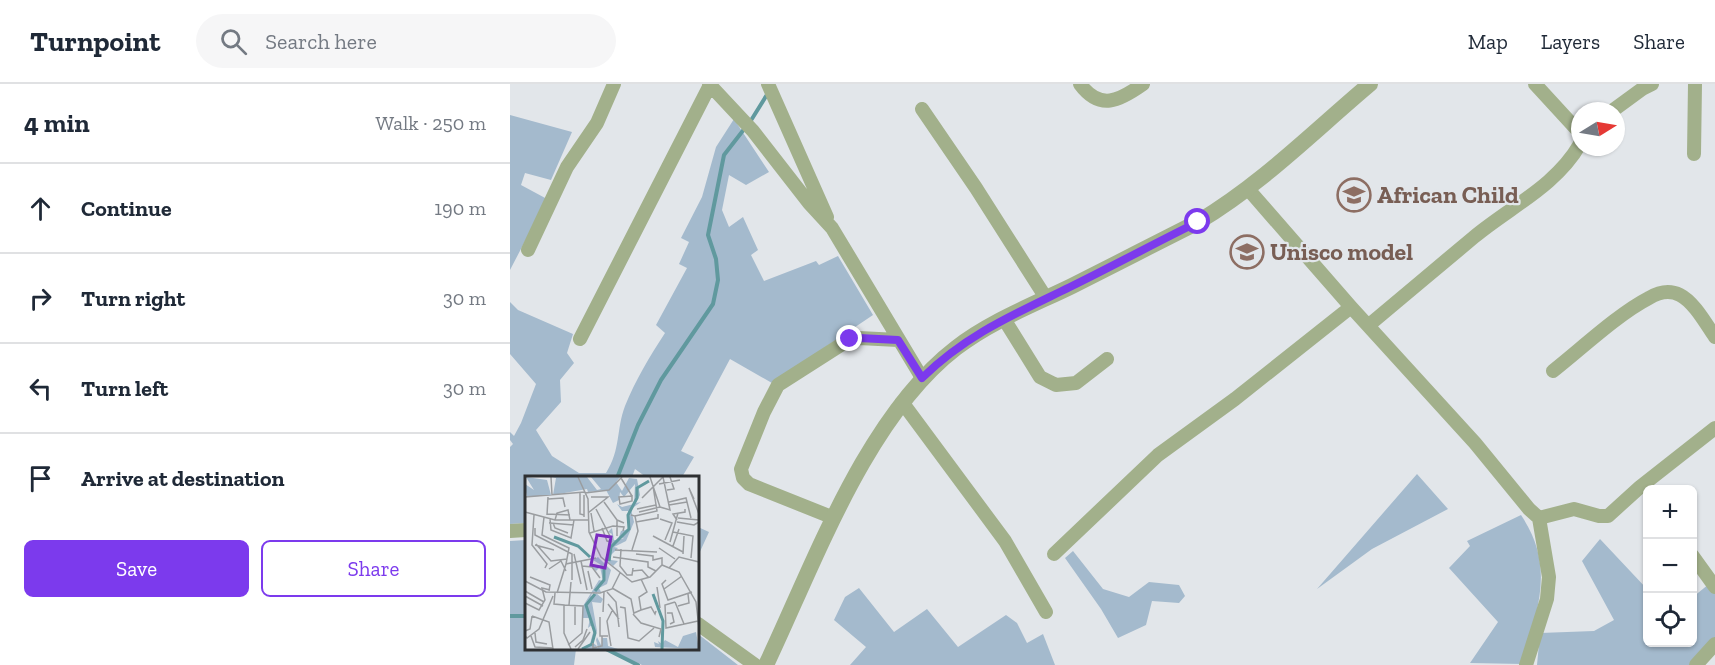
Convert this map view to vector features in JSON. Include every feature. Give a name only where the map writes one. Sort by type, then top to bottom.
[{"type":"street","points":[[528,250],[567,167],[597,123],[614,84]]},
{"type":"street","points":[[580,339],[710,84],[753,131],[809,203],[832,228]]},
{"type":"street","points":[[768,84],[832,228],[922,378]]},
{"type":"street","points":[[1080,84],[1088,95],[1107,101],[1124,96],[1143,84]]},
{"type":"street","points":[[766,665],[834,518],[876,442],[902,402],[922,378],[960,345],[1004,319],[1198,222],[1248,189],[1370,84]]},
{"type":"street","points":[[1535,84],[1571,123]]},
{"type":"street","points":[[1624,102],[1652,84]]},
{"type":"street","points":[[1695,84],[1695,154]]},
{"type":"street","points":[[922,109],[1046,298]]},
{"type":"street","points":[[1369,325],[1476,236],[1535,193],[1562,169],[1571,156]]},
{"type":"street","points":[[1248,189],[1539,518],[1549,577],[1547,599],[1526,665]]},
{"type":"street","points":[[1553,371],[1622,316],[1648,298],[1660,293],[1672,292],[1683,296],[1715,337]]},
{"type":"street","points":[[1054,554],[1158,455],[1235,399],[1351,307]]},
{"type":"street","points":[[1004,319],[1040,377],[1056,385],[1077,383],[1107,359]]},
{"type":"street","points":[[834,518],[749,484],[743,478],[741,469],[764,412],[778,386],[850,339],[898,340]]},
{"type":"street","points":[[902,402],[1005,541],[1046,612]]},
{"type":"street","points":[[1652,485],[1715,428]]},
{"type":"street","points":[[1539,518],[1574,509],[1599,516],[1608,516],[1643,493]]},
{"type":"street","points":[[510,531],[525,530]]},
{"type":"street","points":[[1697,562],[1715,587]]},
{"type":"street","points":[[699,625],[755,665]]},
{"type":"street","points":[[1696,665],[1715,644]]},
{"type":"shaded area","points":[[510,115],[572,132],[551,180],[525,173],[521,185],[547,199],[510,270]]},
{"type":"shaded area","points":[[734,119],[769,172],[746,185],[729,175],[722,210],[729,227],[743,217],[758,250],[751,255],[764,281],[816,261],[819,265],[838,256],[873,315],[772,383],[730,359],[681,451],[694,457],[683,476],[645,476],[635,469],[632,476],[525,476],[525,523],[510,524],[510,447],[513,444],[510,440],[510,432],[514,436],[536,384],[510,354],[510,302],[518,310],[573,334],[567,353],[574,363],[560,380],[561,402],[536,430],[552,456],[579,473],[606,473],[614,456],[620,423],[633,387],[665,333],[656,325],[687,268],[679,264],[689,242],[681,238],[702,197],[716,147]]},
{"type":"shaded area","points":[[1417,474],[1448,509],[1372,549],[1317,589]]},
{"type":"shaded area","points":[[1521,515],[1532,534],[1541,570],[1538,606],[1523,664],[1470,663],[1498,622],[1449,568],[1470,546],[1467,541]]},
{"type":"shaded area","points":[[699,527],[709,532],[699,554]]},
{"type":"shaded area","points":[[1600,539],[1643,585],[1643,647],[1697,647],[1697,594],[1709,584],[1715,593],[1715,638],[1693,665],[1537,665],[1540,633],[1594,631],[1614,620],[1582,561]]},
{"type":"shaded area","points":[[525,540],[525,650],[576,650],[574,665],[510,665],[510,541]]},
{"type":"shaded area","points":[[1073,551],[1103,589],[1129,597],[1149,582],[1179,585],[1185,596],[1179,603],[1152,601],[1146,625],[1118,638],[1101,609],[1065,558]]},
{"type":"shaded area","points":[[859,588],[894,632],[927,609],[958,647],[1006,615],[1017,623],[1027,643],[1043,634],[1055,665],[850,665],[866,647],[834,620],[845,597]]},
{"type":"shaded area","points":[[699,635],[738,665],[642,665],[611,650],[699,650]]},
{"type":"waterway","points":[[750,122],[768,93]]},
{"type":"waterway","points":[[618,476],[638,425],[661,380],[713,304],[718,280],[716,259],[708,235],[724,155],[745,128]]},
{"type":"waterway","points":[[510,616],[525,616]]},
{"type":"waterway","points":[[608,650],[638,665]]},
{"type":"place","name":"African Child","points":[[1354,195]]},
{"type":"place","name":"Unisco model","points":[[1247,252]]},
{"type":"route","points":[[850,339],[898,340],[922,378],[970,338],[1198,222]]}]
